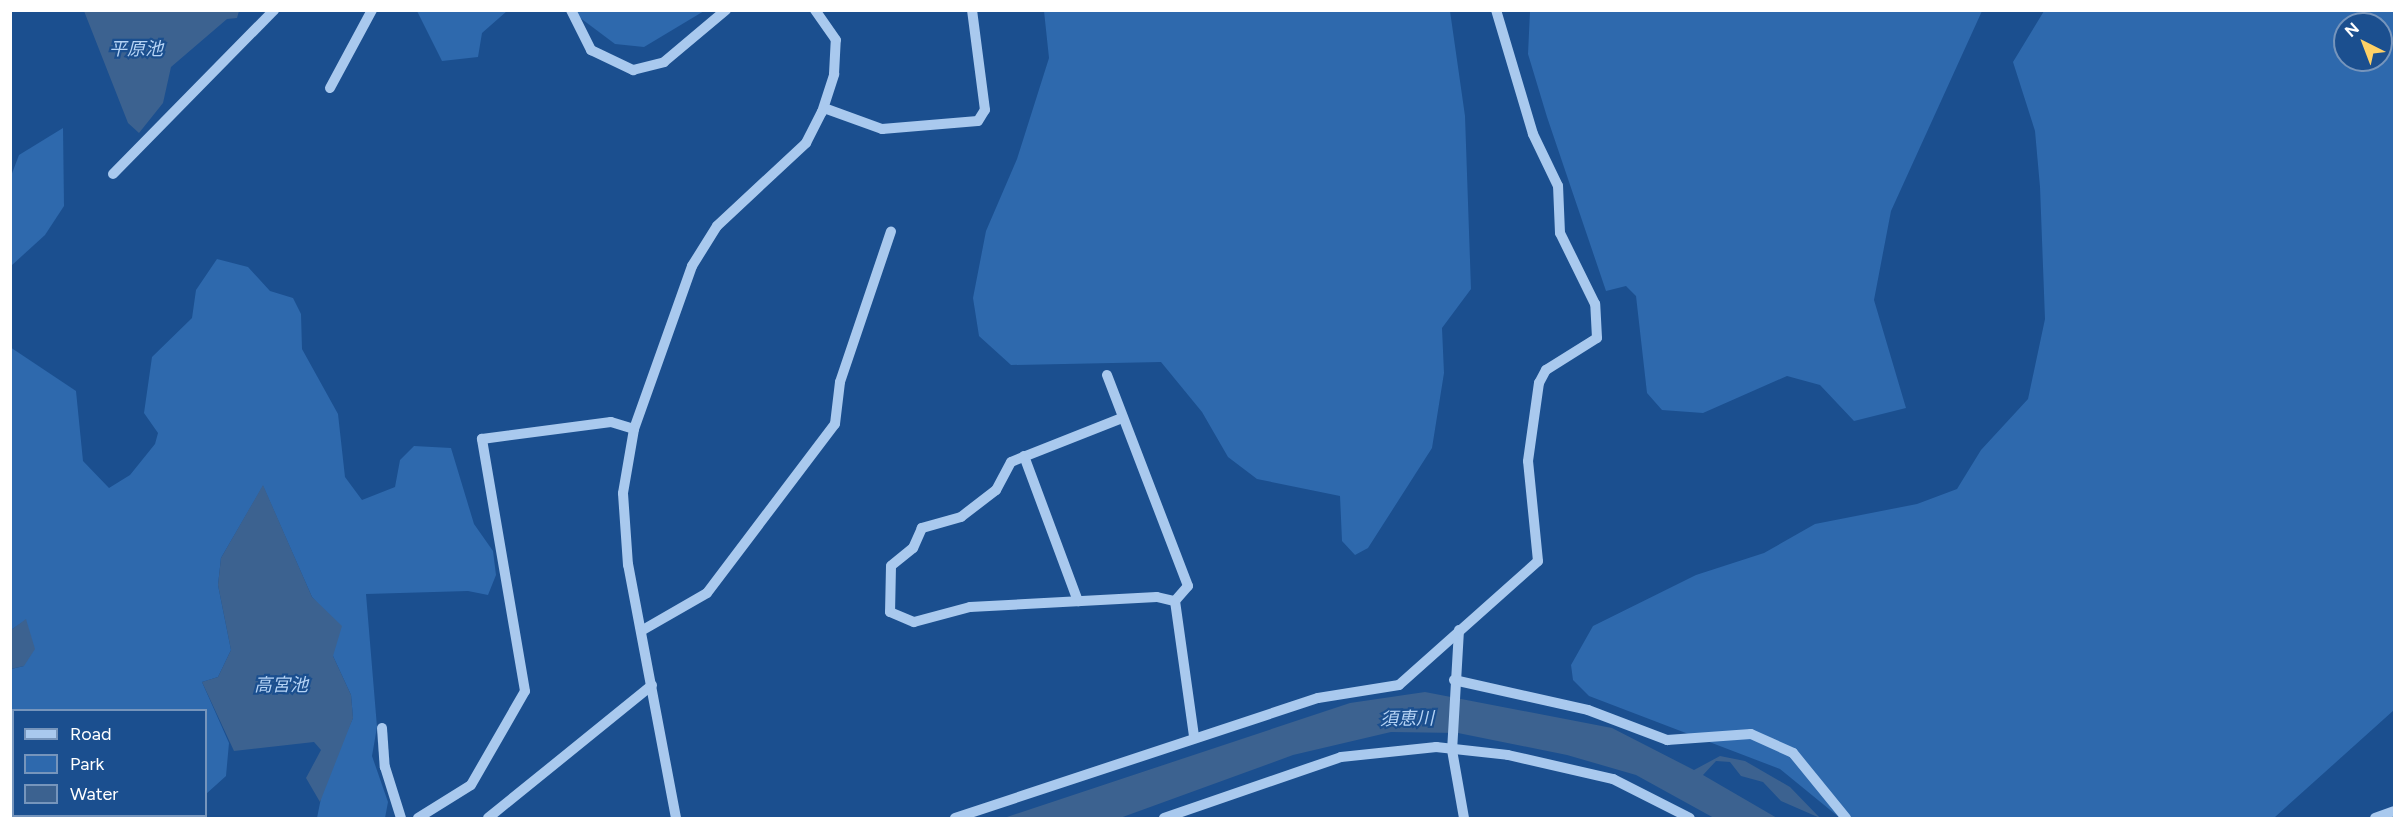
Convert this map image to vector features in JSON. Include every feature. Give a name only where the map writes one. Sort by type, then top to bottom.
[{"type":"street","points":[[113,174],[274,10]]},
{"type":"street","points":[[330,88],[372,10]]},
{"type":"street","points":[[571,10],[591,50],[633,70],[664,62],[726,10]]},
{"type":"street","points":[[676,819],[623,531],[623,493],[634,429],[692,266],[717,226],[806,143],[824,108],[836,40],[815,10]]},
{"type":"street","points":[[824,108],[882,129],[978,121],[985,110],[972,10]]},
{"type":"street","points":[[955,819],[1194,737],[1318,698],[1399,685],[1538,561],[1528,461],[1539,383],[1546,370],[1597,338],[1595,304],[1560,233],[1558,186],[1533,134],[1496,10]]},
{"type":"street","points":[[640,631],[707,593],[835,424],[840,382],[891,231]]},
{"type":"street","points":[[1107,375],[1188,586],[1175,601],[1194,737]]},
{"type":"street","points":[[1122,418],[1011,462],[996,490],[961,517],[921,528],[915,536],[913,548],[891,566],[890,612],[914,622],[970,607],[1157,597],[1175,601]]},
{"type":"street","points":[[418,819],[471,785],[525,691],[482,439],[611,422],[634,429]]},
{"type":"street","points":[[1024,456],[1078,601]]},
{"type":"street","points":[[1459,630],[1453,684],[1452,750],[1464,819]]},
{"type":"street","points":[[1453,684],[1588,710],[1667,740],[1751,734],[1798,758],[1846,819]]},
{"type":"street","points":[[488,819],[652,685]]},
{"type":"street","points":[[382,728],[385,767],[401,819]]},
{"type":"street","points":[[1164,819],[1357,753],[1452,750],[1508,755],[1613,779],[1690,819]]},
{"type":"street","points":[[2374,819],[2394,811]]},
{"type":"green space","points":[[417,11],[507,11],[482,33],[478,57],[442,61]]},
{"type":"green space","points":[[571,11],[704,11],[644,47],[615,44]]},
{"type":"green space","points":[[1044,11],[1450,11],[1465,116],[1471,289],[1442,328],[1444,373],[1432,448],[1368,548],[1355,555],[1342,541],[1340,496],[1257,479],[1228,457],[1202,412],[1161,362],[1011,365],[979,336],[973,298],[986,231],[1017,159],[1049,58]]},
{"type":"green space","points":[[1530,11],[1982,11],[1891,211],[1874,300],[1906,408],[1854,421],[1820,385],[1787,376],[1703,413],[1662,410],[1647,393],[1636,296],[1626,286],[1606,291],[1547,117],[1528,54]]},
{"type":"green space","points":[[2044,11],[2394,11],[2394,710],[2275,817],[1840,818],[1780,769],[1589,696],[1573,680],[1571,665],[1593,626],[1696,575],[1764,553],[1815,524],[1917,504],[1957,489],[1981,450],[2028,399],[2045,319],[2040,187],[2035,131],[2013,62]]},
{"type":"green space","points":[[63,128],[64,206],[45,235],[11,266],[11,176],[19,155]]},
{"type":"green space","points":[[217,259],[248,267],[270,291],[293,298],[301,314],[302,349],[338,414],[345,477],[362,500],[395,487],[400,460],[414,446],[451,448],[474,524],[493,551],[496,575],[488,595],[468,591],[366,594],[377,727],[372,756],[388,802],[385,818],[317,818],[324,783],[353,718],[351,695],[333,656],[333,621],[312,597],[263,486],[221,558],[218,585],[231,650],[218,677],[202,682],[229,743],[226,776],[207,793],[207,709],[12,709],[11,747],[11,669],[24,666],[26,620],[11,630],[10,347],[76,391],[83,461],[109,488],[130,475],[155,444],[158,433],[144,413],[152,357],[192,318],[196,290]]},
{"type":"water","name":"平原池","points":[[84,10],[239,11],[237,18],[227,19],[171,67],[163,103],[139,133],[128,123]]},
{"type":"water","name":"高宮池","points":[[263,485],[312,597],[342,626],[333,656],[351,695],[353,718],[320,802],[306,778],[321,750],[314,742],[234,751],[202,682],[218,677],[231,650],[218,585],[221,558]]},
{"type":"water","points":[[26,619],[35,649],[24,666],[11,669],[11,630]]},
{"type":"water","name":"須恵川","points":[[1425,692],[1612,728],[1694,770],[1720,756],[1745,761],[1790,787],[1820,818],[1781,801],[1763,782],[1741,776],[1730,762],[1716,761],[1703,775],[1777,818],[1714,818],[1636,775],[1567,755],[1458,733],[1391,732],[1293,755],[1120,818],[1004,818],[1350,703]]}]
